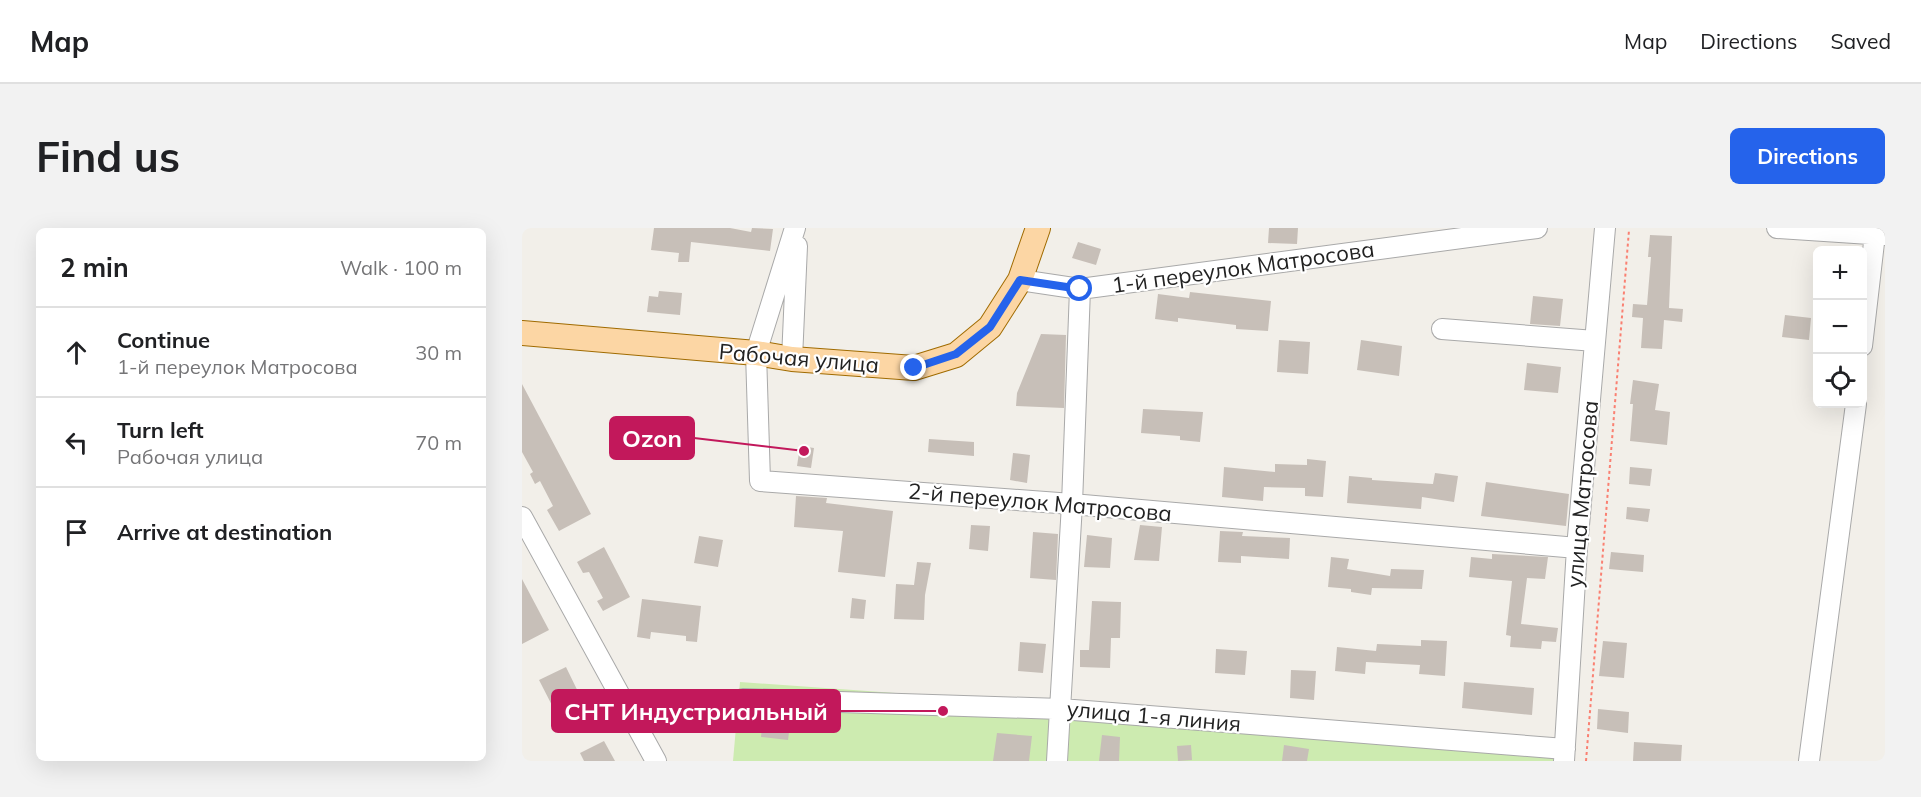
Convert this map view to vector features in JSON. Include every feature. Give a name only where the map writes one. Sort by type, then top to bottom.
[{"type":"main road","name":"Рабочая улица","points":[[522,333],[756,353],[792,359],[914,368],[956,354],[990,327],[1020,280],[1038,228]]},
{"type":"street","name":"2-й переулок Матросова","points":[[796,228],[756,353],[760,481],[1072,504],[1577,548]]},
{"type":"street","points":[[792,359],[796,228]]},
{"type":"street","name":"1-й переулок Матросова","points":[[1020,280],[1080,289],[1537,228]]},
{"type":"street","name":"улица Матросова","points":[[1565,755],[1577,548],[1605,228]]},
{"type":"street","points":[[1777,228],[1880,235],[1867,320]]},
{"type":"street","points":[[1057,761],[1072,504],[1080,289]]},
{"type":"street","points":[[1442,328],[1595,341]]},
{"type":"street","points":[[1809,761],[1855,408]]},
{"type":"street","points":[[522,517],[656,761]]},
{"type":"street","name":"улица 1-я линия","points":[[743,699],[1061,708],[1565,755]]},
{"type":"path","points":[[1586,761],[1629,230]]},
{"type":"green space","points":[[740,682],[1556,740],[1554,761],[733,761]]},
{"type":"building","points":[[654,228],[730,228],[751,232],[752,228],[773,229],[770,251],[691,242],[689,262],[678,262],[679,253],[651,250]]},
{"type":"building","points":[[1269,228],[1298,228],[1297,244],[1268,243]]},
{"type":"building","points":[[1650,235],[1672,236],[1669,308],[1683,309],[1682,322],[1664,320],[1662,349],[1641,348],[1643,318],[1632,317],[1633,304],[1647,305],[1651,257],[1648,257]]},
{"type":"building","points":[[1078,242],[1101,249],[1096,265],[1072,258]]},
{"type":"building","points":[[659,291],[682,293],[680,315],[647,312],[649,296],[658,297]]},
{"type":"building","points":[[1190,292],[1271,301],[1268,331],[1236,329],[1236,325],[1178,318],[1178,322],[1155,319],[1158,294],[1189,298]]},
{"type":"building","points":[[1533,296],[1563,299],[1560,326],[1530,324]]},
{"type":"building","points":[[1785,315],[1811,318],[1809,340],[1782,337]]},
{"type":"building","points":[[1041,334],[1066,335],[1064,408],[1016,406],[1017,393]]},
{"type":"building","points":[[1279,340],[1310,342],[1308,374],[1277,372]]},
{"type":"building","points":[[1361,340],[1402,346],[1399,376],[1357,370]]},
{"type":"building","points":[[1527,363],[1561,367],[1558,393],[1524,390]]},
{"type":"building","points":[[1633,380],[1659,384],[1655,410],[1670,412],[1667,445],[1630,441],[1633,404],[1630,404]]},
{"type":"building","points":[[522,384],[591,514],[559,531],[547,510],[553,506],[540,481],[535,484],[530,474],[533,472],[522,452]]},
{"type":"building","points":[[1143,409],[1203,412],[1200,442],[1180,440],[1180,436],[1141,433]]},
{"type":"building","points":[[685,416],[692,430],[665,444],[658,430]]},
{"type":"building","points":[[929,439],[974,442],[974,456],[928,452]]},
{"type":"building","points":[[800,446],[814,448],[811,468],[797,466]]},
{"type":"building","points":[[1013,453],[1030,455],[1027,483],[1010,480]]},
{"type":"building","points":[[1307,459],[1326,461],[1323,497],[1305,496],[1305,488],[1264,487],[1263,501],[1222,497],[1224,467],[1275,472],[1275,464],[1307,465]]},
{"type":"building","points":[[1630,467],[1652,469],[1650,486],[1629,484]]},
{"type":"building","points":[[1435,473],[1458,476],[1454,502],[1422,497],[1421,509],[1347,503],[1349,476],[1372,478],[1372,480],[1433,484]]},
{"type":"building","points":[[1486,482],[1569,494],[1566,526],[1481,516]]},
{"type":"building","points":[[796,496],[827,498],[826,503],[893,511],[885,577],[838,572],[843,531],[794,527]]},
{"type":"building","points":[[1627,507],[1650,509],[1648,522],[1626,519]]},
{"type":"building","points":[[971,525],[990,526],[988,551],[969,549]]},
{"type":"building","points":[[1140,525],[1162,527],[1159,561],[1134,560]]},
{"type":"building","points":[[1220,531],[1243,532],[1242,536],[1290,538],[1289,559],[1241,556],[1241,563],[1218,562]]},
{"type":"building","points":[[1033,532],[1058,534],[1056,580],[1030,578]]},
{"type":"building","points":[[1087,535],[1112,538],[1110,568],[1084,567]]},
{"type":"building","points":[[699,536],[723,540],[718,567],[694,563]]},
{"type":"building","points":[[604,547],[630,597],[603,611],[597,601],[603,598],[589,572],[583,573],[577,562]]},
{"type":"building","points":[[1611,552],[1644,555],[1643,572],[1609,569]]},
{"type":"building","points":[[1492,554],[1548,557],[1545,579],[1527,578],[1521,624],[1558,628],[1556,642],[1542,641],[1541,649],[1510,647],[1511,636],[1506,635],[1512,581],[1469,577],[1471,557],[1492,559]]},
{"type":"building","points":[[1331,557],[1349,559],[1347,569],[1390,576],[1391,569],[1424,570],[1422,589],[1372,588],[1371,595],[1351,592],[1351,589],[1328,587]]},
{"type":"building","points":[[917,562],[931,563],[925,595],[924,620],[894,619],[896,584],[914,585]]},
{"type":"building","points":[[522,579],[549,630],[522,644]]},
{"type":"building","points":[[852,598],[866,600],[864,619],[850,618]]},
{"type":"building","points":[[642,599],[701,606],[697,642],[686,641],[686,636],[651,632],[650,639],[637,637]]},
{"type":"building","points":[[1092,601],[1121,602],[1120,638],[1111,638],[1110,668],[1080,667],[1080,650],[1089,650]]},
{"type":"building","points":[[1421,640],[1447,641],[1445,676],[1419,674],[1420,665],[1366,662],[1365,674],[1335,671],[1337,647],[1376,651],[1377,644],[1421,646]]},
{"type":"building","points":[[1603,641],[1627,643],[1624,678],[1599,676]]},
{"type":"building","points":[[1020,642],[1046,644],[1043,673],[1018,671]]},
{"type":"building","points":[[1216,649],[1247,651],[1245,675],[1215,673]]},
{"type":"building","points":[[566,667],[585,706],[559,719],[539,680]]},
{"type":"building","points":[[1291,670],[1316,671],[1314,700],[1290,698]]},
{"type":"building","points":[[1464,682],[1534,688],[1532,715],[1462,708]]},
{"type":"building","points":[[1598,709],[1629,712],[1628,733],[1597,729]]},
{"type":"building","points":[[763,717],[784,719],[785,724],[790,725],[788,740],[761,737]]},
{"type":"building","points":[[997,733],[1032,736],[1029,761],[993,761]]},
{"type":"building","points":[[1102,735],[1120,737],[1119,761],[1099,761]]},
{"type":"building","points":[[604,741],[615,761],[584,761],[580,753]]},
{"type":"building","points":[[1634,742],[1682,745],[1681,761],[1633,761]]},
{"type":"building","points":[[1191,745],[1192,760],[1178,761],[1177,746]]},
{"type":"building","points":[[1284,745],[1309,749],[1307,761],[1282,761]]},
{"type":"place","name":"Ozon","points":[[804,451]]},
{"type":"place","name":"СНТ Индустриальный","points":[[943,711]]},
{"type":"route","points":[[914,368],[956,354],[990,327],[1020,280],[1080,289]]}]
